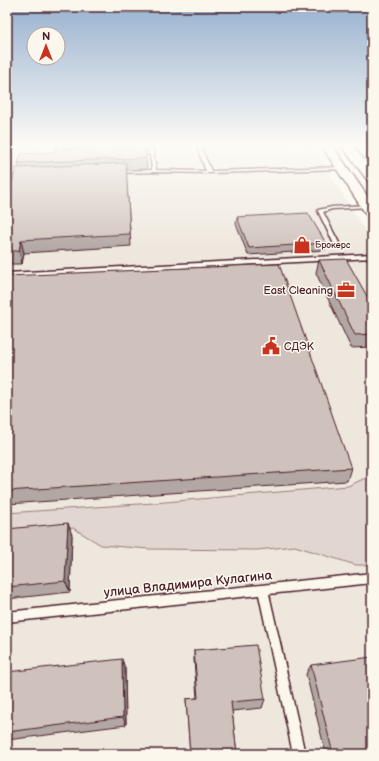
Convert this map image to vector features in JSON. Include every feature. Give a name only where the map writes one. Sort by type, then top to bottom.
[{"type":"main road","points":[[351,181],[370,209]]},
{"type":"lane","points":[[336,243],[320,211],[332,208],[370,209]]},
{"type":"lane","points":[[7,275],[372,256]]},
{"type":"lane","name":"улица Владимира Кулагина","points":[[7,617],[372,578]]},
{"type":"lane","points":[[263,590],[299,754]]},
{"type":"shaded area","points":[[7,181],[334,181],[372,242],[372,754],[7,754]]},
{"type":"shaded area","points":[[372,475],[372,565],[356,565],[295,546],[257,550],[149,549],[101,545],[73,528],[7,532],[7,513],[154,503],[348,486]]},
{"type":"building","points":[[13,181],[127,181],[130,234],[21,240],[19,251],[7,251],[7,201]]},
{"type":"building","points":[[308,213],[326,243],[249,248],[237,217]]},
{"type":"building","points":[[346,259],[372,305],[372,334],[355,335],[319,260]]},
{"type":"building","points":[[279,264],[351,468],[7,491],[7,276]]},
{"type":"building","points":[[68,523],[65,581],[7,587],[7,529]]},
{"type":"building","points":[[256,645],[265,699],[231,702],[237,754],[190,754],[186,699],[198,698],[194,650]]},
{"type":"building","points":[[372,657],[372,754],[333,754],[311,665]]},
{"type":"building","points":[[122,659],[123,717],[7,732],[7,672]]},
{"type":"tram line","points":[[358,181],[372,201]]},
{"type":"place","name":"Брокерс","points":[[302,245]]},
{"type":"place","name":"East Cleaning","points":[[346,290]]},
{"type":"place","name":"СДЭК","points":[[271,346]]}]
